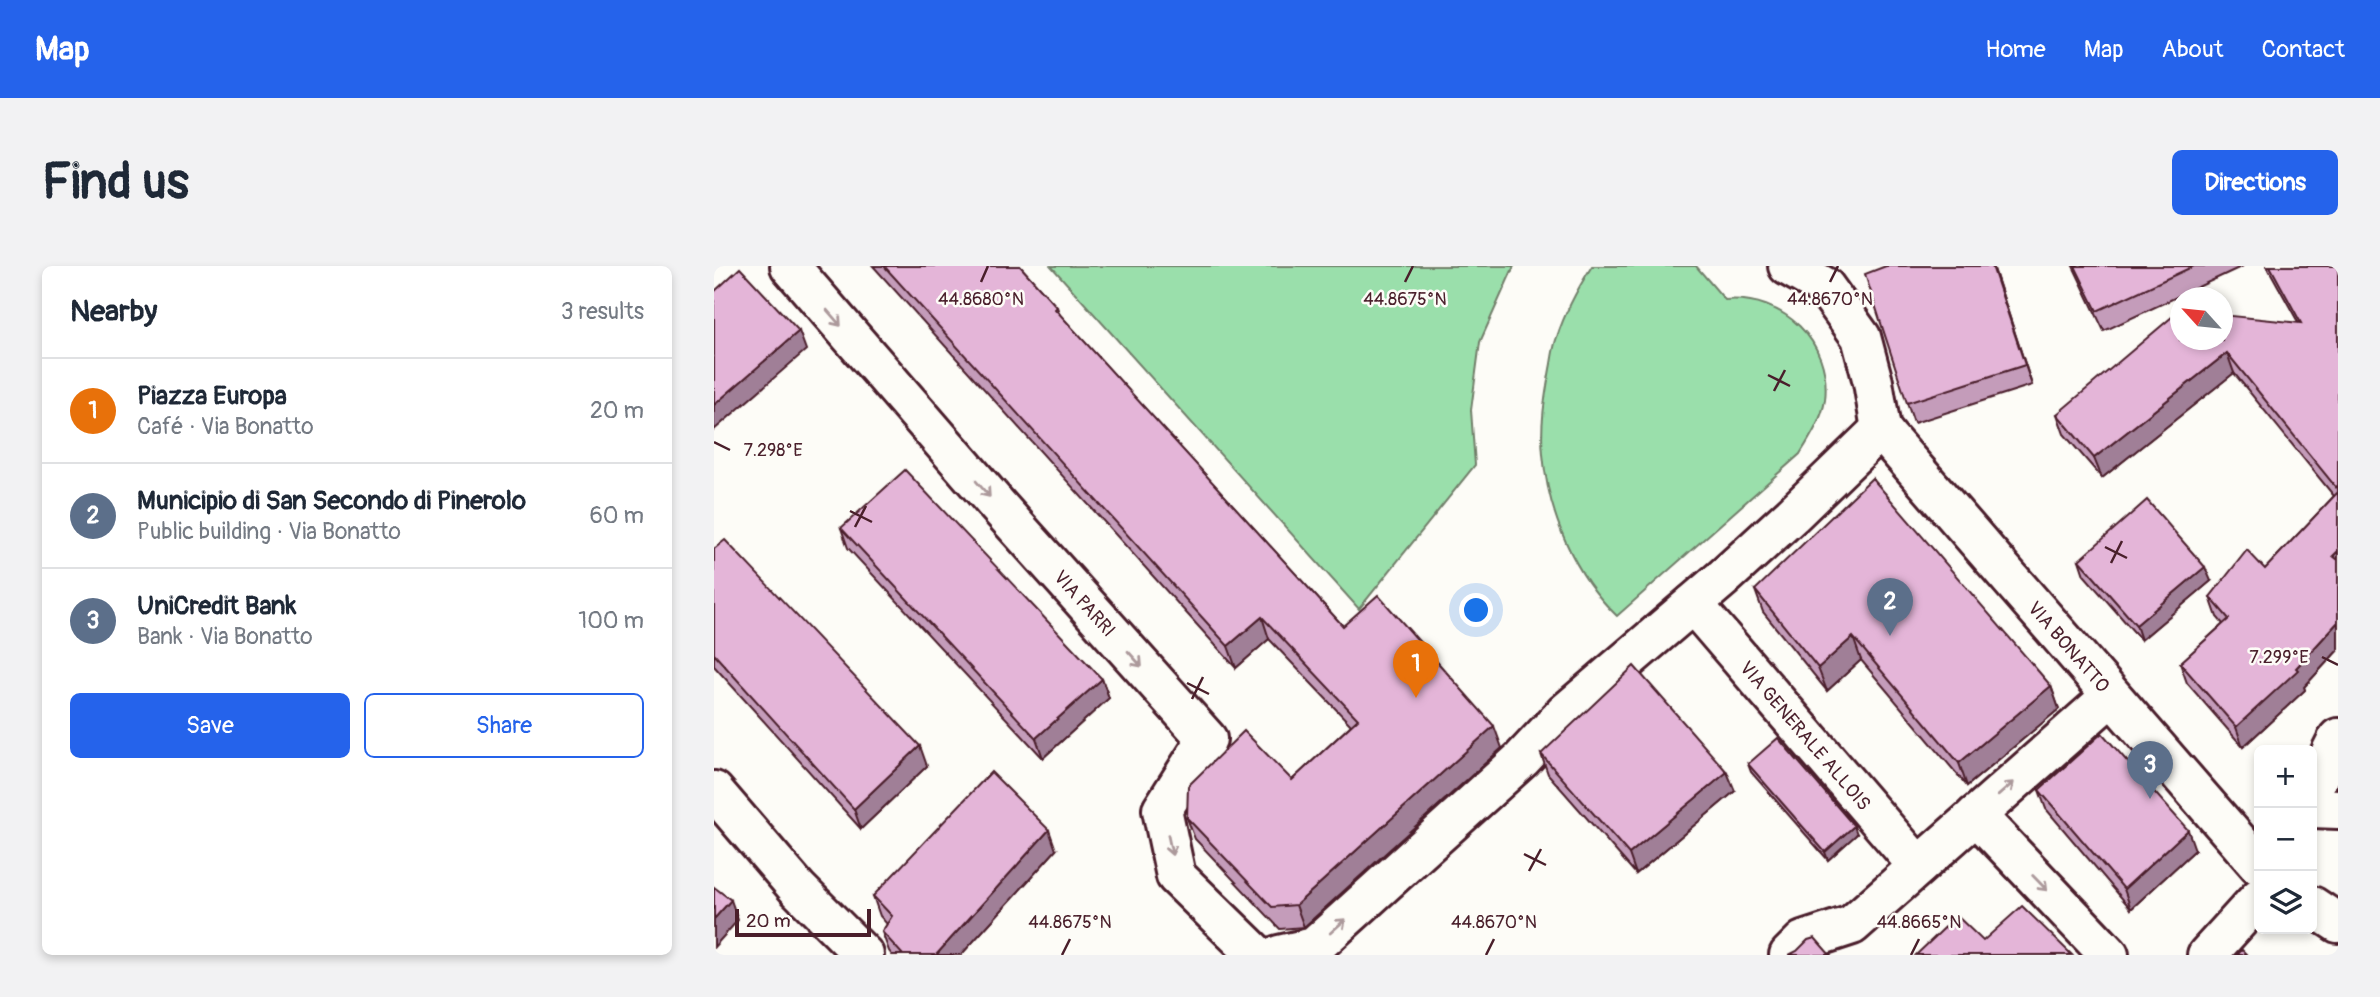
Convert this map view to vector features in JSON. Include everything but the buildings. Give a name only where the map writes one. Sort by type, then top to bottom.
[{"type":"street","name":"VIA PARRI","points":[[790,266],[997,505],[1207,739],[1162,810],[1176,876],[1257,955]]},
{"type":"street","points":[[1279,955],[1314,947],[1522,759],[1565,713],[1792,515],[1881,429],[1873,382],[1861,337],[1825,287],[1788,266]]},
{"type":"street","name":"VIA BONATTO","points":[[1881,429],[2254,859]]},
{"type":"street","name":"VIA GENERALE ALLOIS","points":[[1693,604],[1918,866]]},
{"type":"street","points":[[1789,955],[1803,941],[1852,925],[2111,696]]},
{"type":"street","points":[[2317,780],[2338,738]]},
{"type":"street","points":[[714,791],[798,889],[864,955]]},
{"type":"street","points":[[2317,808],[2338,808]]},
{"type":"street","points":[[1976,815],[2109,955]]},
{"type":"street","points":[[2207,955],[2254,903]]},
{"type":"street","points":[[2317,909],[2338,923]]},
{"type":"green space","points":[[1051,266],[1514,266],[1480,342],[1471,410],[1475,465],[1359,609]]},
{"type":"green space","points":[[1592,266],[1696,266],[1725,300],[1746,300],[1766,305],[1799,326],[1812,341],[1825,379],[1825,400],[1821,414],[1800,454],[1617,616],[1588,582],[1566,542],[1551,498],[1542,443],[1545,400],[1554,345],[1568,309]]},
{"type":"place","name":"Municipio di San Secondo di Pinerolo","points":[[1890,636]]},
{"type":"place","name":"Piazza Europa","points":[[1416,698]]},
{"type":"place","name":"UniCredit Bank","points":[[2150,799]]}]
